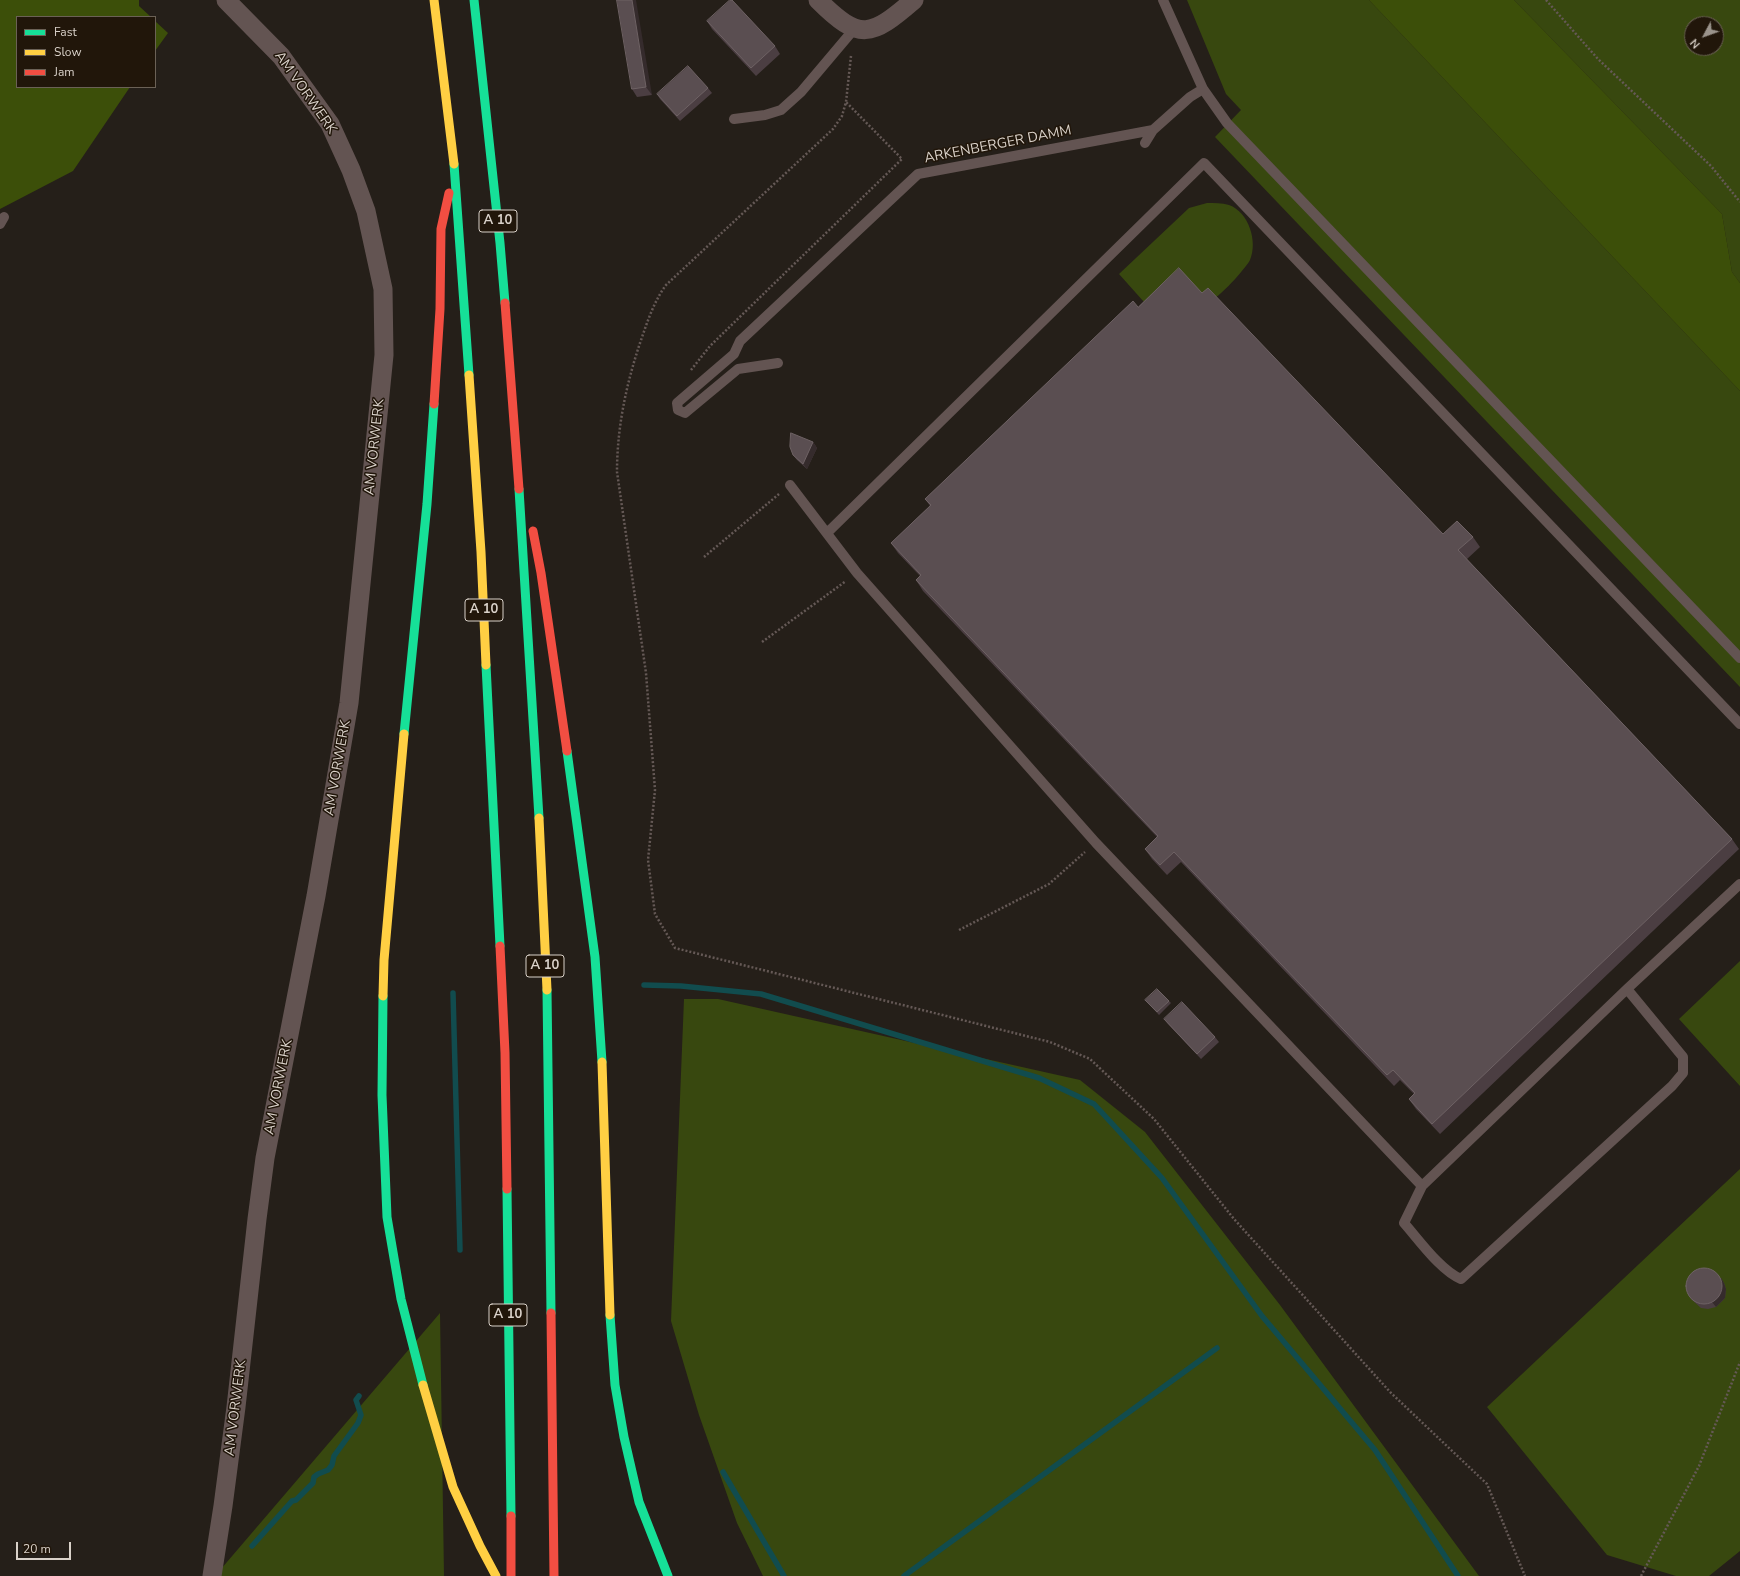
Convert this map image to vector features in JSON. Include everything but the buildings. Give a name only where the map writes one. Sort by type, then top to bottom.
[{"type":"highway","name":"A 10","points":[[434,0],[454,166],[481,552],[505,1053],[511,1504],[510,1576]]},
{"type":"highway","name":"A 10","points":[[474,0],[500,243],[516,442],[535,735],[548,1019],[554,1576]]},
{"type":"highway","points":[[454,166],[441,229],[440,309],[427,504],[413,638],[384,960],[382,1095],[387,1217],[400,1299],[417,1366],[453,1487],[480,1546],[496,1576]]},
{"type":"highway","points":[[516,442],[543,581],[595,957],[604,1090],[608,1279],[615,1385],[624,1437],[639,1502],[668,1576]]},
{"type":"street","name":"AM VORWERK","points":[[212,1576],[236,1407],[265,1158],[317,888],[349,703],[384,355],[382,289],[366,211],[351,170],[330,124],[281,56],[226,0]]},
{"type":"street","points":[[818,0],[843,23],[854,28],[865,30],[877,28],[914,0]]},
{"type":"lane","points":[[1163,0],[1203,89],[1226,123],[1740,658]]},
{"type":"lane","points":[[734,119],[765,115],[781,110],[801,92],[854,28]]},
{"type":"lane","points":[[1145,143],[1154,130],[1190,97],[1203,89]]},
{"type":"lane","name":"ARKENBERGER DAMM","points":[[778,363],[738,369],[685,412],[678,410],[677,404],[734,354],[740,341],[918,174],[1154,130]]},
{"type":"lane","points":[[827,533],[1204,163],[1740,724]]},
{"type":"lane","points":[[790,484],[857,573],[1096,843],[1422,1186]]},
{"type":"lane","points":[[1628,989],[1683,1057],[1683,1073],[1666,1091],[1461,1279],[1453,1276],[1404,1223],[1422,1186],[1628,989],[1740,884]]},
{"type":"path","points":[[1546,0],[1598,59],[1711,166],[1740,202]]},
{"type":"path","points":[[854,28],[846,102],[842,116],[833,129],[666,285],[656,299],[649,316],[630,375],[617,450],[617,472],[646,673],[655,790],[648,860],[655,914],[675,948],[1050,1042],[1090,1059],[1154,1119],[1234,1219],[1391,1392],[1487,1484],[1525,1576]]},
{"type":"path","points":[[688,374],[710,346],[902,159],[846,102]]},
{"type":"path","points":[[704,557],[790,484]]},
{"type":"path","points":[[762,642],[857,573]]},
{"type":"path","points":[[959,930],[1049,884],[1096,843]]},
{"type":"path","points":[[1641,1576],[1699,1466],[1740,1362]]},
{"type":"green space","points":[[0,0],[139,0],[139,6],[150,16],[16,16],[16,88],[129,88],[73,171],[0,209]]},
{"type":"green space","points":[[1187,0],[1369,0],[1740,391],[1740,687],[1215,137],[1241,110],[1226,94]]},
{"type":"green space","points":[[1369,0],[1514,0],[1722,214],[1732,272],[1740,283],[1740,391]]},
{"type":"green space","points":[[1514,0],[1740,0],[1740,283],[1732,272],[1722,214]]},
{"type":"green space","points":[[156,22],[168,33],[156,50]]},
{"type":"green space","points":[[1207,203],[1221,203],[1229,205],[1242,214],[1247,221],[1252,237],[1253,245],[1250,260],[1234,280],[1215,298],[1195,304],[1152,311],[1119,274],[1189,208]]},
{"type":"green space","points":[[1740,961],[1740,1086],[1679,1019]]},
{"type":"green space","points":[[684,999],[718,999],[1080,1080],[1145,1132],[1280,1305],[1479,1576],[763,1576],[737,1523],[699,1415],[671,1321]]},
{"type":"green space","points":[[1740,1169],[1740,1551],[1709,1576],[1676,1576],[1607,1555],[1487,1407]]},
{"type":"green space","points":[[440,1313],[444,1576],[215,1576]]},
{"type":"waterway","points":[[644,985],[681,986],[761,994],[1039,1078],[1094,1104],[1162,1178],[1262,1316],[1375,1450],[1458,1576]]},
{"type":"waterway","points":[[453,993],[460,1250]]},
{"type":"waterway","points":[[904,1576],[1217,1348]]},
{"type":"waterway","points":[[252,1546],[292,1501],[296,1500],[313,1483],[314,1477],[328,1470],[332,1465],[334,1456],[358,1423],[361,1415],[356,1400],[359,1396]]},
{"type":"waterway","points":[[723,1472],[784,1576]]},
{"type":"traffic: fast","points":[[474,0],[505,303]]},
{"type":"traffic: fast","points":[[454,164],[469,375]]},
{"type":"traffic: fast","points":[[404,734],[427,504],[434,404]]},
{"type":"traffic: fast","points":[[519,489],[539,818]]},
{"type":"traffic: fast","points":[[486,665],[500,946]]},
{"type":"traffic: fast","points":[[567,751],[595,957],[602,1062]]},
{"type":"traffic: fast","points":[[547,990],[551,1313]]},
{"type":"traffic: fast","points":[[383,996],[382,1095],[387,1217],[401,1299],[423,1385]]},
{"type":"traffic: fast","points":[[507,1189],[511,1516]]},
{"type":"traffic: fast","points":[[610,1315],[615,1385],[624,1437],[639,1502],[668,1576]]},
{"type":"traffic: slow","points":[[434,0],[454,164]]},
{"type":"traffic: slow","points":[[469,375],[481,552],[486,665]]},
{"type":"traffic: slow","points":[[383,996],[384,960],[404,734]]},
{"type":"traffic: slow","points":[[539,818],[547,990]]},
{"type":"traffic: slow","points":[[602,1062],[610,1315]]},
{"type":"traffic: slow","points":[[423,1385],[453,1487],[480,1546],[496,1576]]},
{"type":"traffic: jam","points":[[434,404],[440,309],[441,229],[449,193]]},
{"type":"traffic: jam","points":[[505,303],[519,489]]},
{"type":"traffic: jam","points":[[533,531],[541,573],[567,751]]},
{"type":"traffic: jam","points":[[500,946],[505,1053],[507,1189]]},
{"type":"traffic: jam","points":[[551,1313],[554,1576]]},
{"type":"traffic: jam","points":[[511,1516],[511,1576]]}]
